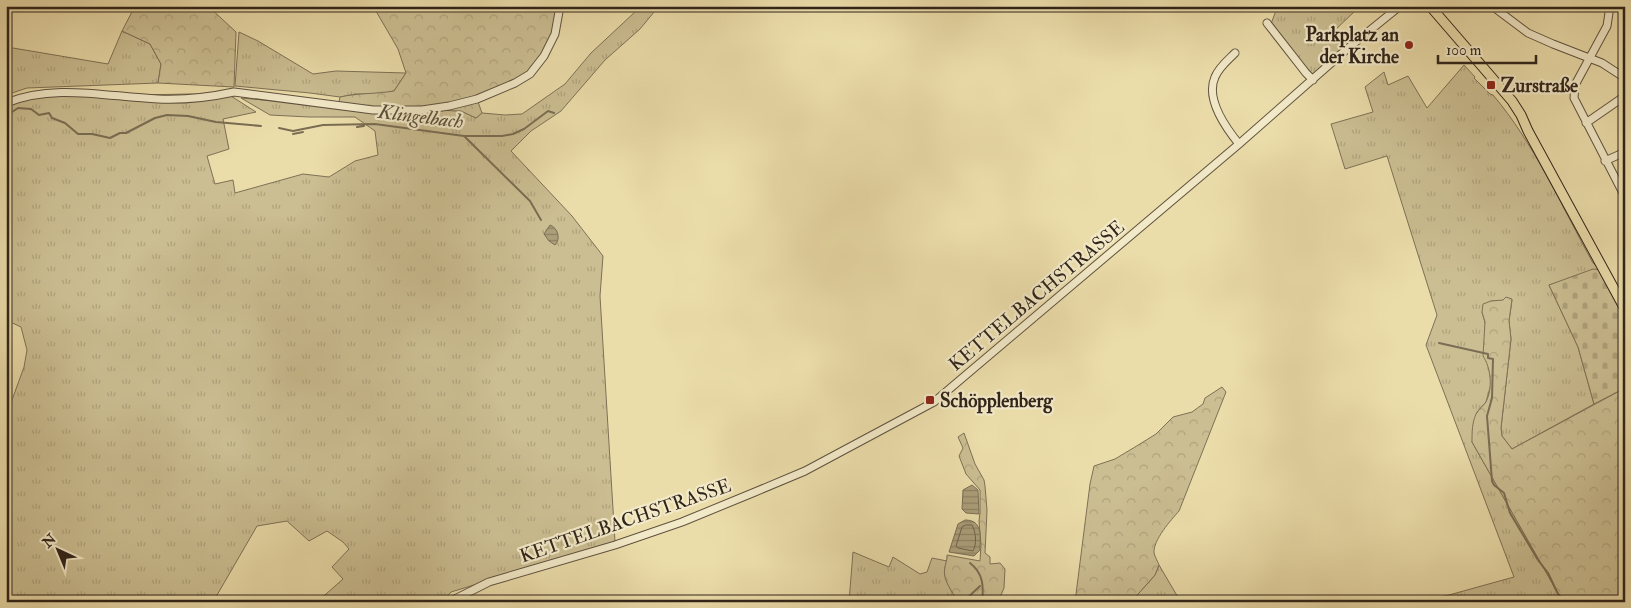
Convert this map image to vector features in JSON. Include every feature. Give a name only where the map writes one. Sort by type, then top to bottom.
[{"type":"main road","points":[[1422,6],[1500,94],[1528,131]]},
{"type":"main road","points":[[1430,6],[1512,101],[1521,115],[1625,310]]},
{"type":"street","points":[[6,103],[30,95],[50,93],[96,94],[159,99],[219,95],[234,92],[373,110],[422,110],[449,106],[477,99],[515,83],[530,74],[544,56],[555,34],[560,6]]},
{"type":"street","name":"KETTELBACHSTRASSE","points":[[449,602],[489,582],[615,545],[682,522],[805,472],[934,402],[1240,144],[1347,49],[1400,6]]},
{"type":"street","points":[[1492,6],[1528,33],[1602,63],[1625,78]]},
{"type":"street","points":[[1610,6],[1607,26],[1575,85],[1574,98],[1625,198]]},
{"type":"street","points":[[1267,23],[1313,80]]},
{"type":"street","points":[[1235,53],[1215,77],[1212,89],[1221,116],[1230,132],[1240,144]]},
{"type":"street","points":[[1586,123],[1625,96]]},
{"type":"street","points":[[1605,161],[1625,152]]},
{"type":"green space","points":[[135,6],[208,6],[236,32],[234,87],[158,83],[161,64],[150,44],[122,31]]},
{"type":"green space","points":[[373,6],[560,6],[555,34],[530,74],[477,99],[482,113],[476,118],[461,111],[338,107],[340,97],[394,91],[406,73],[398,49]]},
{"type":"green space","points":[[651,6],[659,6],[640,29],[605,60],[561,111],[531,131],[511,151],[572,216],[603,256],[600,296],[615,542],[451,592],[442,602],[317,602],[343,579],[332,567],[349,549],[343,542],[327,531],[309,541],[287,521],[257,526],[213,602],[6,602],[6,437],[9,428],[12,400],[24,367],[27,350],[21,327],[6,320],[6,106],[31,97],[190,94],[231,96],[256,112],[223,119],[229,149],[207,156],[215,184],[233,180],[235,193],[303,174],[329,177],[355,161],[378,155],[375,131],[355,117],[270,115],[241,98],[310,104],[461,111],[476,118],[482,113],[522,114],[565,84],[591,53],[636,11]]},
{"type":"green space","points":[[1276,6],[1352,6],[1355,11],[1333,32],[1347,49],[1313,80],[1269,29],[1277,8]]},
{"type":"green space","points":[[122,31],[150,44],[161,64],[158,83],[27,88],[6,95],[7,47],[108,64]]},
{"type":"green space","points":[[239,32],[258,41],[313,74],[336,71],[406,73],[394,91],[340,97],[235,86]]},
{"type":"green space","points":[[1464,65],[1474,78],[1493,95],[1522,134],[1547,176],[1593,263],[1603,270],[1549,285],[1578,347],[1594,404],[1512,449],[1502,436],[1501,428],[1511,339],[1509,321],[1512,300],[1491,301],[1482,312],[1485,322],[1491,384],[1486,402],[1477,412],[1472,442],[1563,602],[1414,602],[1449,595],[1514,577],[1426,345],[1437,315],[1387,156],[1345,169],[1331,124],[1373,112],[1365,87],[1384,72],[1388,85],[1408,76],[1427,108]]},
{"type":"green space","points":[[1593,269],[1603,270],[1625,303],[1625,388],[1594,404],[1578,347],[1549,285]]},
{"type":"green space","points":[[1506,297],[1512,299],[1509,321],[1511,339],[1501,428],[1502,436],[1512,449],[1625,388],[1625,602],[1563,602],[1472,442],[1472,428],[1475,417],[1486,402],[1490,391],[1488,366],[1483,356],[1485,322],[1482,312],[1483,304],[1503,300]]},
{"type":"green space","points":[[1222,387],[1226,392],[1179,511],[1163,530],[1156,542],[1154,553],[1159,565],[1155,575],[1131,602],[1075,602],[1094,466],[1115,459],[1156,434],[1173,417],[1192,412],[1203,404],[1205,398]]},
{"type":"green space","points":[[964,433],[975,464],[984,480],[987,510],[985,553],[990,557],[990,564],[1000,563],[1005,569],[1004,588],[998,602],[965,602],[963,599],[955,597],[947,583],[944,571],[947,555],[980,561],[980,490],[966,474],[959,456],[963,448],[958,437]]},
{"type":"green space","points":[[853,552],[889,567],[893,557],[920,574],[927,572],[932,558],[947,561],[945,575],[948,584],[955,597],[963,599],[965,602],[849,602]]},
{"type":"green space","points":[[1159,565],[1179,602],[1131,602],[1155,575]]},
{"type":"water","points":[[550,225],[553,226],[558,234],[558,240],[555,245],[544,234]]},
{"type":"water","points":[[972,485],[978,490],[979,514],[966,513],[962,509],[963,490]]},
{"type":"water","points":[[965,520],[975,523],[979,530],[980,550],[974,556],[949,552],[958,524]]},
{"type":"waterway","name":"Klingelbach","points":[[6,116],[18,108],[31,109],[39,115],[49,113],[52,118],[65,123],[78,134],[92,134],[110,138],[120,133],[126,133],[155,118],[167,115],[261,126]]},
{"type":"waterway","name":"Klingelbach","points":[[279,128],[293,131],[323,125],[375,124],[464,136],[502,136],[524,129],[548,111],[554,113]]},
{"type":"waterway","name":"Klingelbach","points":[[357,127],[364,126]]},
{"type":"waterway","name":"Klingelbach","points":[[293,134],[303,132]]},
{"type":"waterway","points":[[464,136],[530,201],[541,220]]},
{"type":"waterway","points":[[1439,343],[1488,354],[1488,358],[1493,359],[1492,398],[1487,416],[1492,481],[1504,493],[1510,513],[1548,573],[1558,594],[1567,602]]},
{"type":"waterway","points":[[970,563],[978,571],[982,580],[982,602]]},
{"type":"waterway","points":[[963,602],[980,586]]},
{"type":"place","name":"Parkplatz an der Kirche","points":[[1409,45]]},
{"type":"place","name":"Zurstraße","points":[[1491,85]]},
{"type":"place","name":"Schöpplenberg","points":[[930,400]]}]
